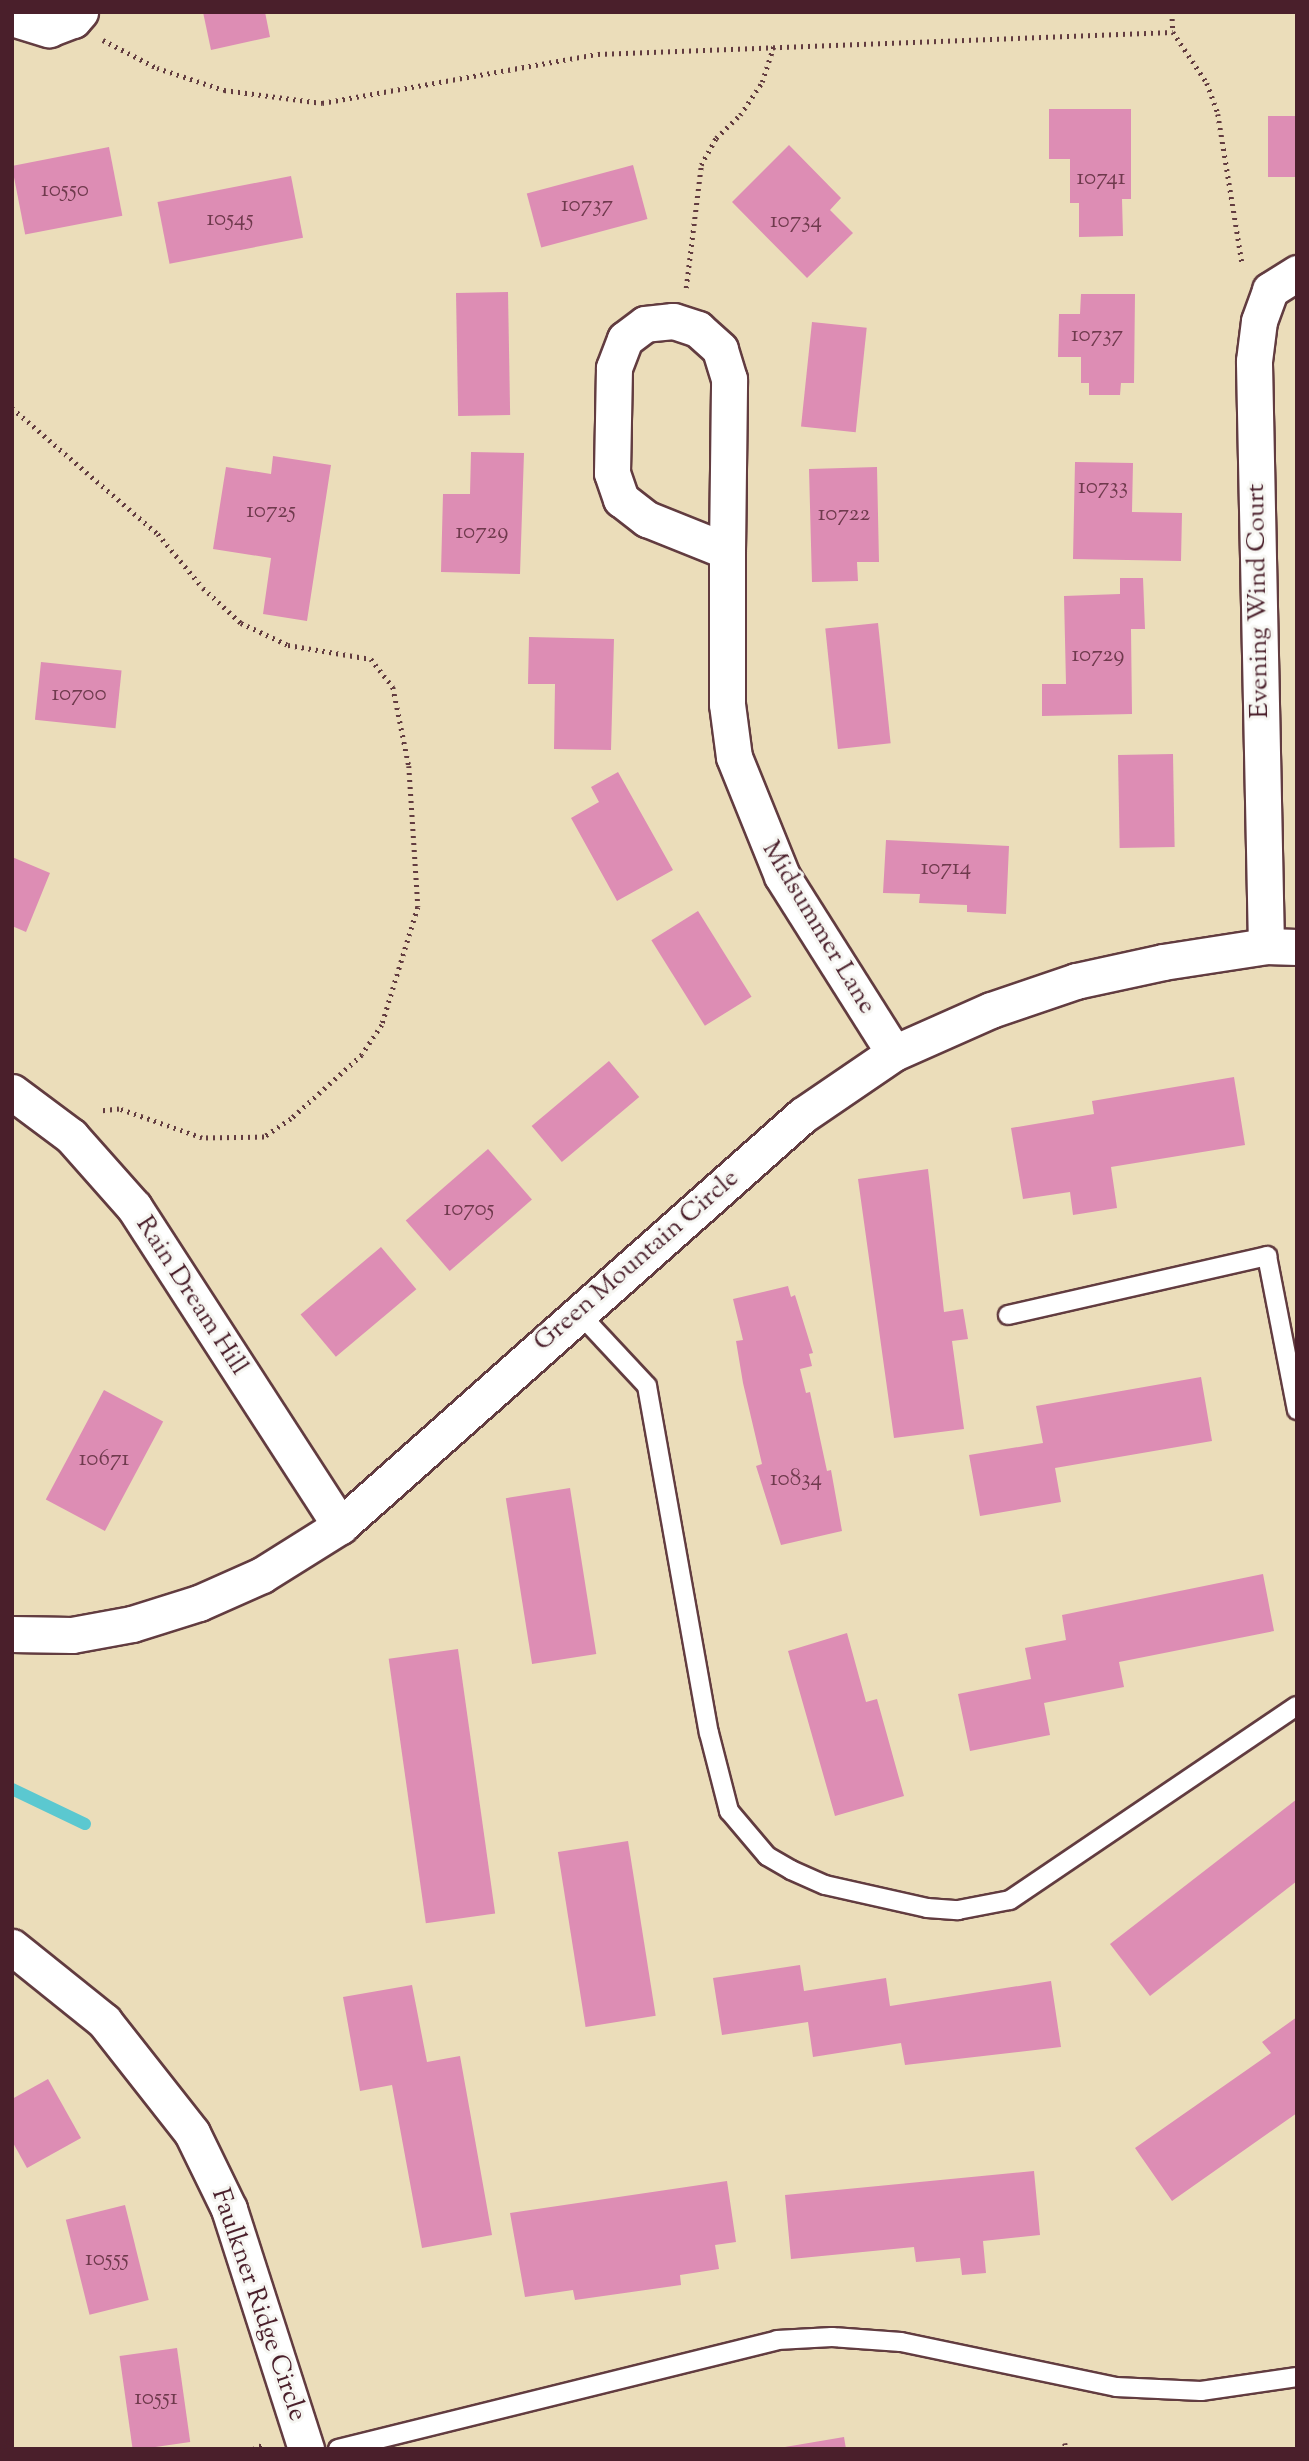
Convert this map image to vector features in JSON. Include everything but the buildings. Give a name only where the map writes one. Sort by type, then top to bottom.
[{"type":"street","points":[[12,19],[49,29],[77,16]]},
{"type":"street","name":"Evening Wind Court","points":[[1281,947],[1254,361],[1259,321],[1283,282]]},
{"type":"street","points":[[673,321],[645,324],[625,339],[614,368],[612,472],[621,499],[647,519],[727,551]]},
{"type":"street","name":"Midsummer Lane","points":[[673,321],[698,329],[720,349],[729,379],[727,704],[734,757],[782,876],[894,1053]]},
{"type":"street","name":"Green Mountain Circle","points":[[12,1634],[72,1635],[132,1624],[199,1602],[261,1575],[340,1526],[803,1115],[894,1053],[991,1010],[1076,981],[1281,947]]},
{"type":"street","name":"Rain Dream Hill","points":[[12,1092],[71,1136],[134,1207],[340,1526]]},
{"type":"street","name":"Faulkner Ridge Circle","points":[[12,1947],[104,2021],[192,2133],[229,2209],[306,2449]]},
{"type":"lane","points":[[1008,1315],[1267,1256],[1297,1410]]},
{"type":"lane","points":[[578,1312],[647,1386],[709,1733],[729,1811],[766,1856],[791,1870],[825,1885],[926,1908],[958,1910],[1010,1900],[1297,1706]]},
{"type":"lane","points":[[338,2449],[777,2340],[832,2337],[901,2342],[1116,2387],[1201,2391],[1297,2377]]},
{"type":"path","points":[[1172,12],[1173,32],[1207,83],[1218,114],[1242,265],[1283,282]]},
{"type":"path","points":[[77,16],[110,46],[157,68],[224,90],[322,103],[598,54],[707,52],[774,45],[901,45],[1173,32]]},
{"type":"path","points":[[673,321],[689,281],[701,165],[716,138],[740,116],[762,82],[774,45]]},
{"type":"path","points":[[12,408],[158,534],[203,588],[241,623],[288,645],[371,659],[393,687],[409,766],[418,907],[382,1025],[362,1055],[291,1119],[264,1137],[202,1138],[119,1109],[96,1112],[71,1136]]},
{"type":"waterway","points":[[12,1789],[85,1824]]}]
